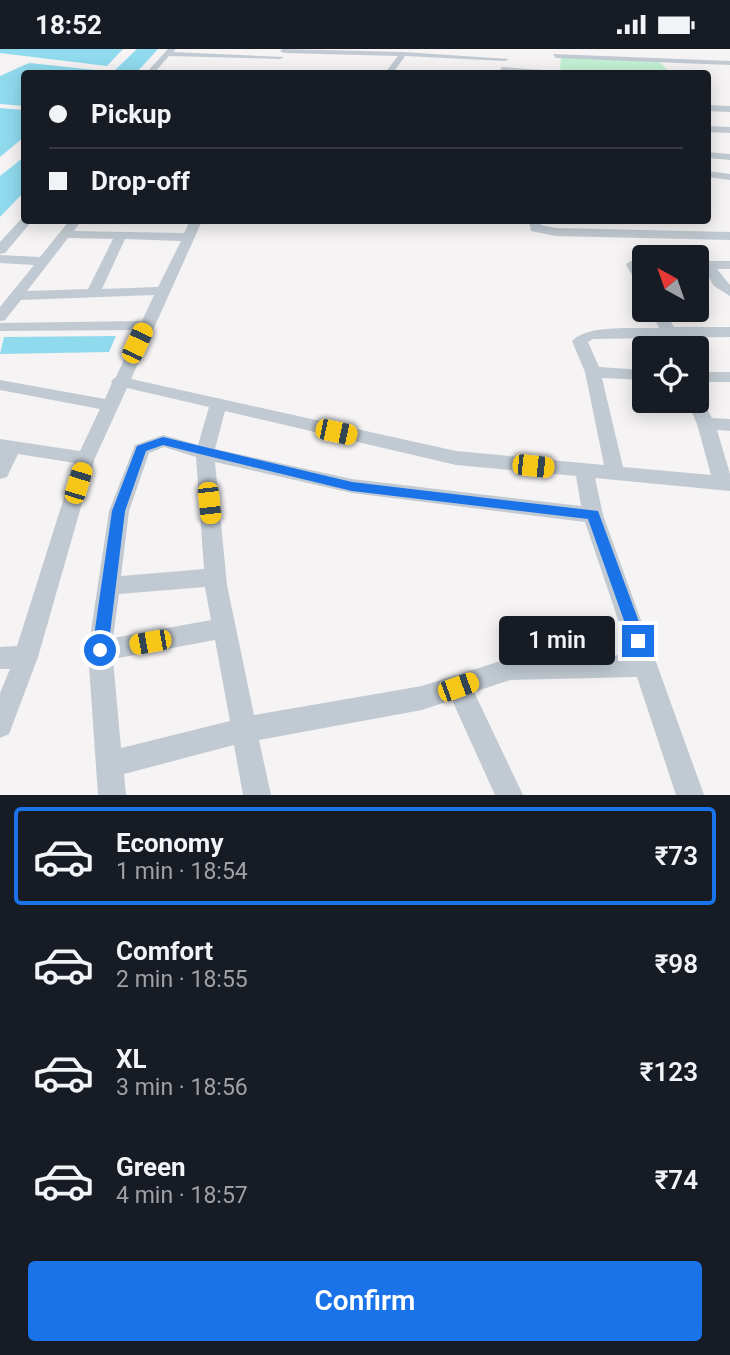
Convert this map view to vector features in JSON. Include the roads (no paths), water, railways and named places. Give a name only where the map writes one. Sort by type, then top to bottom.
[{"type":"street","points":[[501,70],[509,49]]},
{"type":"street","points":[[707,49],[730,73]]},
{"type":"street","points":[[153,70],[170,52],[377,51],[463,61],[505,59]]},
{"type":"street","points":[[555,70],[554,52],[604,53],[663,61],[730,63]]},
{"type":"street","points":[[159,64],[235,65],[244,53]]},
{"type":"street","points":[[274,65],[283,53]]},
{"type":"street","points":[[391,70],[403,54]]},
{"type":"street","points":[[663,61],[672,70]]},
{"type":"street","points":[[711,108],[730,109]]},
{"type":"street","points":[[711,129],[730,130]]},
{"type":"street","points":[[711,155],[730,157]]},
{"type":"street","points":[[711,175],[729,178]]},
{"type":"street","points":[[0,250],[23,224]]},
{"type":"street","points":[[0,317],[72,224]]},
{"type":"street","points":[[0,725],[26,657],[86,458],[194,224]]},
{"type":"street","points":[[534,224],[541,230],[630,249],[716,235],[730,236]]},
{"type":"street","points":[[626,224],[630,249]]},
{"type":"street","points":[[706,224],[716,235]]},
{"type":"street","points":[[64,234],[188,237]]},
{"type":"street","points":[[94,292],[121,235]]},
{"type":"street","points":[[0,259],[43,261]]},
{"type":"street","points":[[709,264],[730,265]]},
{"type":"street","points":[[709,272],[730,292]]},
{"type":"street","points":[[16,296],[162,291]]},
{"type":"street","points":[[664,322],[669,332]]},
{"type":"street","points":[[0,327],[146,325]]},
{"type":"street","points":[[615,475],[593,372],[580,341],[583,338],[669,332],[730,332]]},
{"type":"street","points":[[593,372],[632,374]]},
{"type":"street","points":[[709,377],[730,377]]},
{"type":"street","points":[[0,385],[115,391],[218,405],[456,458],[588,491]]},
{"type":"street","points":[[218,405],[205,453],[217,577],[257,795]]},
{"type":"street","points":[[112,795],[100,650],[119,511],[141,449],[163,441],[352,486],[588,491],[615,475],[727,484],[701,413]]},
{"type":"street","points":[[706,424],[730,425]]},
{"type":"street","points":[[0,472],[6,446],[86,458]]},
{"type":"street","points":[[588,491],[690,795]]},
{"type":"street","points":[[107,586],[217,577]]},
{"type":"street","points":[[100,650],[225,628]]},
{"type":"street","points":[[0,659],[26,657]]},
{"type":"street","points":[[111,764],[243,730],[422,698],[510,669],[647,666]]},
{"type":"street","points":[[458,687],[509,795]]},
{"type":"water","points":[[0,49],[123,49],[107,66],[0,53]]},
{"type":"water","points":[[137,49],[158,49],[139,70],[115,70]]},
{"type":"water","points":[[29,63],[96,70],[21,70],[21,106],[0,104],[0,76]]},
{"type":"water","points":[[0,108],[21,110],[21,140],[0,157]]},
{"type":"water","points":[[21,159],[21,195],[0,217],[0,176]]},
{"type":"water","points":[[116,336],[109,352],[0,354],[4,337]]}]
